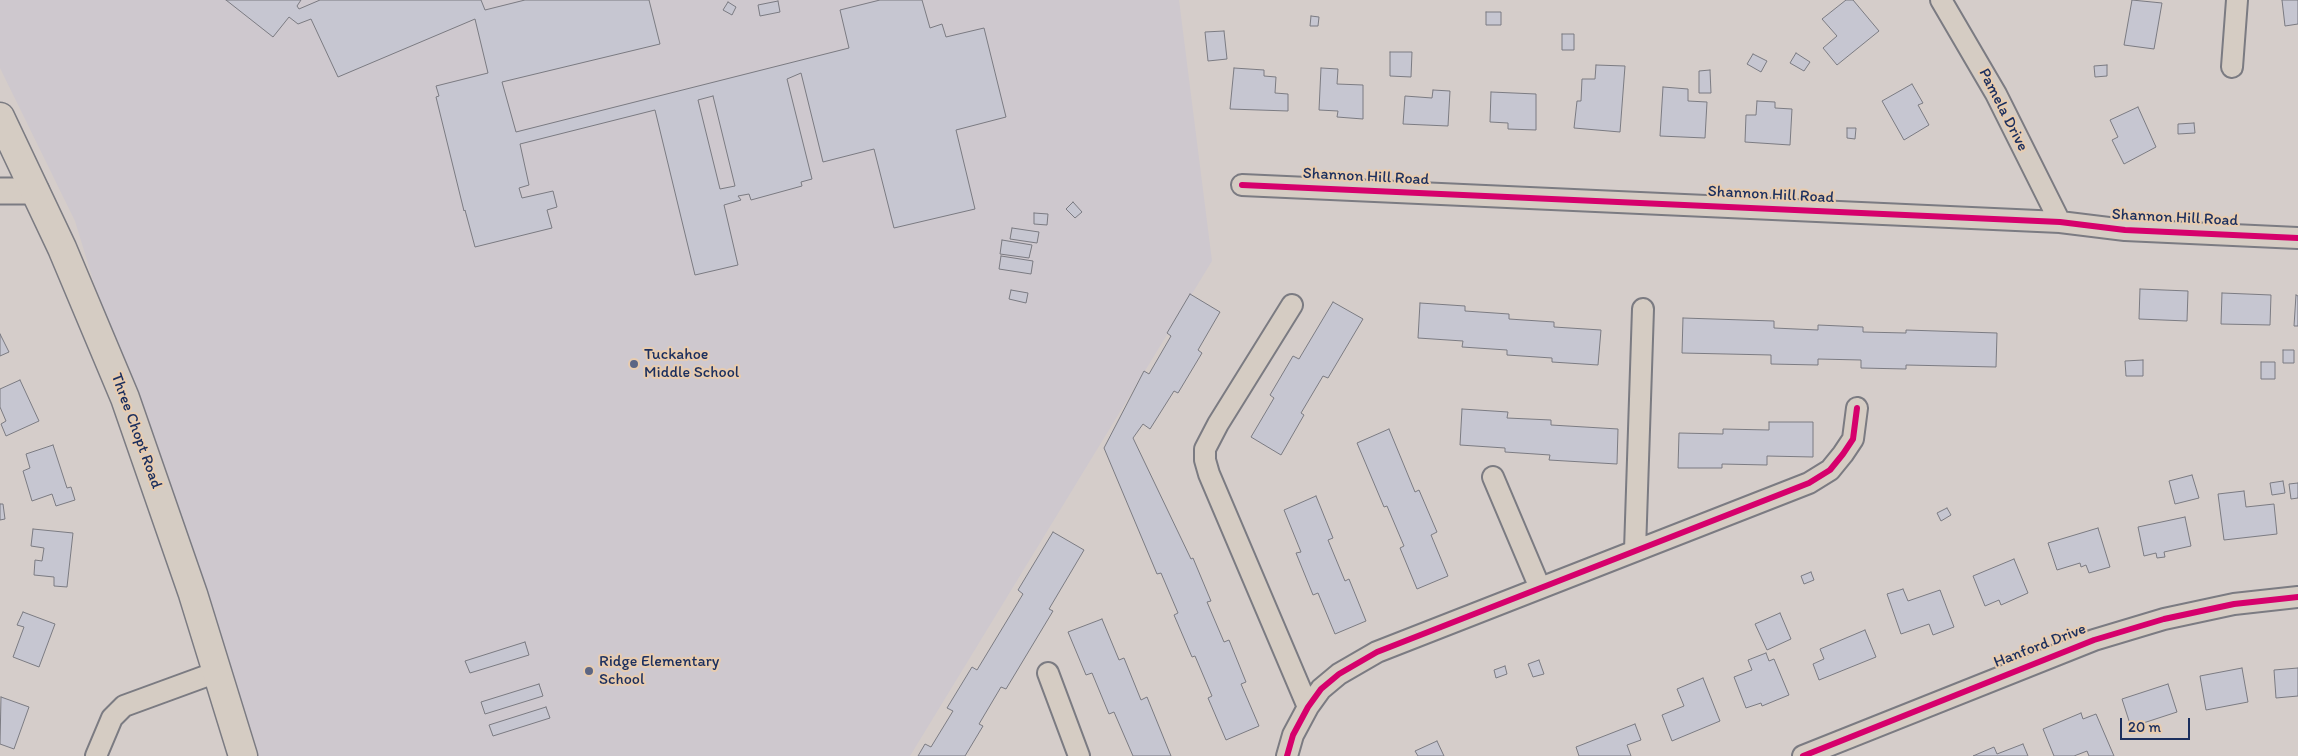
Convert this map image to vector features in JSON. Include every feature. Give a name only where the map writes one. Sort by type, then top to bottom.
[{"type":"main road","name":"Three Chopt Road","points":[[0,118],[36,191],[125,398],[177,548],[243,756]]},
{"type":"street","name":"Pamela Drive","points":[[1941,0],[1996,94],[2060,222]]},
{"type":"street","points":[[2232,67],[2238,0]]},
{"type":"street","name":"Shannon Hill Road","points":[[1242,185],[2060,222],[2125,230],[2298,238]]},
{"type":"street","points":[[0,190],[36,191]]},
{"type":"street","points":[[1292,305],[1218,424],[1206,449],[1206,460],[1210,474],[1308,707]]},
{"type":"street","points":[[1635,550],[1643,309]]},
{"type":"street","points":[[1287,756],[1292,734],[1308,707],[1321,689],[1339,674],[1377,652],[1810,483],[1830,470],[1852,439],[1857,408]]},
{"type":"street","points":[[1493,477],[1540,588]]},
{"type":"street","name":"Hanford Drive","points":[[1803,756],[2094,640],[2164,618],[2216,607],[2298,597]]},
{"type":"street","points":[[96,756],[112,718],[124,706],[217,672]]},
{"type":"street","points":[[1048,673],[1079,756]]},
{"type":"shaded area","name":"Tuckahoe Middle School","points":[[0,0],[1179,0],[1212,261],[910,756],[243,756],[150,467],[75,221],[0,68]]},
{"type":"building","points":[[226,0],[301,0],[297,6],[299,9],[320,0],[481,0],[485,10],[525,0],[649,0],[660,44],[502,82],[516,132],[849,48],[840,10],[880,0],[922,0],[930,28],[942,24],[946,37],[984,28],[1006,117],[956,130],[975,209],[894,228],[874,149],[823,162],[801,73],[787,79],[812,179],[801,182],[802,186],[751,200],[749,194],[738,196],[741,200],[724,205],[738,265],[695,275],[655,110],[520,144],[529,185],[519,188],[522,198],[553,191],[557,207],[547,210],[552,228],[475,247],[464,211],[436,97],[439,96],[436,86],[488,73],[475,19],[338,77],[311,19],[298,24],[289,17],[273,37]],"holes":[[[713,96],[735,186],[720,189],[698,100]]]},
{"type":"building","points":[[1846,0],[1853,0],[1879,31],[1837,65],[1823,48],[1837,36],[1822,19]]},
{"type":"building","points":[[2132,0],[2162,3],[2154,49],[2124,45]]},
{"type":"building","points":[[2282,0],[2298,0],[2298,24],[2285,26]]},
{"type":"building","points":[[778,1],[780,12],[760,16],[758,5]]},
{"type":"building","points":[[728,2],[736,7],[732,15],[723,10]]},
{"type":"building","points":[[1486,12],[1501,12],[1501,25],[1486,25]]},
{"type":"building","points":[[1311,16],[1319,17],[1318,26],[1310,26]]},
{"type":"building","points":[[1224,31],[1227,59],[1208,61],[1205,32]]},
{"type":"building","points":[[1562,34],[1574,34],[1574,50],[1562,50]]},
{"type":"building","points":[[1390,52],[1412,52],[1411,77],[1390,76]]},
{"type":"building","points":[[1796,53],[1810,62],[1804,71],[1790,63]]},
{"type":"building","points":[[1753,54],[1767,61],[1761,72],[1747,64]]},
{"type":"building","points":[[1596,65],[1625,66],[1620,132],[1574,128],[1577,101],[1581,101],[1582,79],[1595,79]]},
{"type":"building","points":[[2107,65],[2107,76],[2095,77],[2094,66]]},
{"type":"building","points":[[1234,68],[1264,70],[1264,76],[1276,77],[1275,93],[1288,94],[1288,111],[1230,109]]},
{"type":"building","points":[[1321,68],[1338,69],[1337,84],[1363,85],[1363,119],[1337,117],[1338,111],[1319,110]]},
{"type":"building","points":[[1710,70],[1711,93],[1699,93],[1699,71]]},
{"type":"building","points":[[1912,84],[1923,103],[1918,105],[1929,125],[1904,140],[1882,101]]},
{"type":"building","points":[[1663,87],[1688,89],[1688,101],[1707,102],[1705,138],[1660,136]]},
{"type":"building","points":[[1433,90],[1450,91],[1448,126],[1403,124],[1405,96],[1432,98]]},
{"type":"building","points":[[1491,92],[1536,94],[1536,130],[1508,129],[1508,123],[1490,122]]},
{"type":"building","points":[[1757,101],[1775,102],[1775,108],[1792,109],[1790,145],[1745,142],[1746,115],[1756,115]]},
{"type":"building","points":[[2138,107],[2156,147],[2124,164],[2112,140],[2118,137],[2110,120]]},
{"type":"building","points":[[2194,123],[2195,133],[2178,134],[2178,124]]},
{"type":"building","points":[[1847,128],[1856,128],[1855,139],[1847,138]]},
{"type":"building","points":[[1073,202],[1082,212],[1075,218],[1066,209]]},
{"type":"building","points":[[1034,213],[1048,214],[1047,225],[1034,224]]},
{"type":"building","points":[[1012,228],[1039,232],[1037,243],[1010,239]]},
{"type":"building","points":[[1002,240],[1032,245],[1029,258],[1000,254]]},
{"type":"building","points":[[1001,256],[1033,261],[1031,274],[999,269]]},
{"type":"building","points":[[2140,289],[2188,291],[2187,321],[2139,319]]},
{"type":"building","points":[[1011,290],[1028,293],[1026,303],[1009,299]]},
{"type":"building","points":[[2222,293],[2271,295],[2270,325],[2221,324]]},
{"type":"building","points":[[1190,294],[1220,312],[1198,350],[1202,353],[1178,393],[1174,391],[1150,429],[1143,424],[1133,438],[1191,559],[1193,558],[1211,601],[1207,602],[1224,642],[1229,640],[1246,682],[1241,684],[1259,726],[1226,740],[1208,698],[1212,696],[1195,656],[1192,657],[1174,615],[1178,613],[1161,573],[1157,574],[1104,448],[1144,371],[1149,374],[1171,336],[1167,333]]},
{"type":"building","points":[[2296,295],[2298,296],[2298,326],[2294,326]]},
{"type":"building","points":[[1333,302],[1363,319],[1328,378],[1323,376],[1301,413],[1304,415],[1281,455],[1251,437],[1274,398],[1270,395],[1293,356],[1299,359]]},
{"type":"building","points":[[1420,303],[1465,306],[1465,311],[1509,314],[1509,319],[1554,322],[1554,327],[1601,330],[1598,365],[1552,362],[1552,358],[1507,355],[1507,350],[1462,347],[1463,341],[1418,338]]},
{"type":"building","points":[[1683,318],[1774,321],[1774,328],[1818,330],[1818,325],[1863,327],[1863,332],[1906,333],[1906,330],[1997,333],[1996,367],[1906,365],[1906,369],[1861,368],[1861,360],[1818,359],[1818,365],[1771,364],[1771,355],[1682,353]]},
{"type":"building","points":[[0,334],[9,352],[0,356]]},
{"type":"building","points":[[2283,350],[2294,350],[2294,363],[2283,363]]},
{"type":"building","points":[[2143,360],[2143,376],[2126,376],[2125,361]]},
{"type":"building","points":[[2261,362],[2275,362],[2275,379],[2261,379]]},
{"type":"building","points":[[20,380],[39,421],[6,436],[1,424],[6,421],[0,407],[0,389]]},
{"type":"building","points":[[1462,409],[1508,412],[1507,418],[1551,420],[1551,425],[1618,429],[1617,464],[1549,460],[1550,455],[1505,452],[1505,448],[1460,445]]},
{"type":"building","points":[[1769,422],[1813,422],[1813,457],[1767,456],[1767,465],[1722,464],[1722,468],[1678,468],[1679,433],[1723,434],[1723,429],[1769,430]]},
{"type":"building","points":[[1389,429],[1415,492],[1419,490],[1437,532],[1431,535],[1448,576],[1417,589],[1400,548],[1404,546],[1387,506],[1384,507],[1357,443]]},
{"type":"building","points":[[53,445],[67,488],[71,487],[75,500],[56,506],[52,494],[32,501],[23,471],[30,468],[26,454]]},
{"type":"building","points":[[2192,475],[2199,498],[2175,504],[2169,481]]},
{"type":"building","points":[[2283,481],[2285,493],[2272,495],[2270,483]]},
{"type":"building","points":[[2298,483],[2298,498],[2291,499],[2289,484]]},
{"type":"building","points":[[2244,491],[2246,507],[2274,504],[2277,534],[2224,540],[2218,494]]},
{"type":"building","points":[[1316,496],[1333,538],[1328,540],[1345,581],[1349,579],[1366,621],[1335,634],[1318,593],[1313,595],[1296,553],[1301,552],[1284,510]]},
{"type":"building","points":[[0,504],[3,504],[5,519],[0,520]]},
{"type":"building","points":[[1947,508],[1951,515],[1941,521],[1937,513]]},
{"type":"building","points":[[2185,517],[2191,546],[2164,552],[2165,557],[2157,558],[2156,553],[2144,556],[2138,527]]},
{"type":"building","points":[[2098,528],[2110,567],[2089,573],[2086,565],[2081,567],[2080,563],[2057,570],[2048,543]]},
{"type":"building","points":[[33,529],[73,533],[67,587],[54,586],[54,577],[34,575],[35,560],[42,561],[44,548],[31,546]]},
{"type":"building","points":[[1053,532],[1084,550],[1049,609],[1053,611],[1006,689],[1001,687],[979,724],[983,726],[965,756],[918,756],[925,744],[931,747],[953,711],[947,708],[972,667],[977,670],[1023,594],[1018,590]]},
{"type":"building","points":[[2014,559],[2028,593],[2001,605],[1999,600],[1985,606],[1973,576]]},
{"type":"building","points":[[1811,572],[1814,580],[1804,584],[1801,576]]},
{"type":"building","points":[[1903,589],[1908,601],[1940,590],[1954,627],[1933,635],[1929,624],[1901,634],[1887,594]]},
{"type":"building","points":[[23,612],[55,624],[39,667],[13,657],[24,627],[17,625]]},
{"type":"building","points":[[1780,613],[1791,639],[1767,650],[1755,624]]},
{"type":"building","points":[[1102,619],[1119,660],[1124,658],[1141,700],[1147,697],[1171,756],[1133,756],[1114,712],[1109,714],[1092,673],[1086,675],[1068,632]]},
{"type":"building","points":[[1865,630],[1876,657],[1819,680],[1813,664],[1824,659],[1820,649]]},
{"type":"building","points":[[525,642],[529,655],[470,673],[465,661]]},
{"type":"building","points":[[1766,653],[1769,661],[1774,659],[1789,695],[1762,706],[1761,703],[1746,708],[1734,677],[1752,670],[1748,660]]},
{"type":"building","points":[[1539,660],[1544,674],[1533,677],[1528,664]]},
{"type":"building","points":[[1505,666],[1507,674],[1496,678],[1494,670]]},
{"type":"building","points":[[2242,668],[2248,702],[2206,710],[2200,676]]},
{"type":"building","points":[[2298,668],[2298,696],[2276,698],[2274,670]]},
{"type":"building","points":[[1703,678],[1720,721],[1672,741],[1662,715],[1684,706],[1677,689]]},
{"type":"building","points":[[539,684],[543,696],[485,714],[481,702]]},
{"type":"building","points":[[2168,684],[2177,712],[2131,727],[2122,699]]},
{"type":"building","points":[[1,697],[29,707],[14,749],[0,744]]},
{"type":"building","points":[[546,707],[550,718],[493,736],[489,725]]},
{"type":"building","points":[[2081,713],[2083,719],[2096,714],[2114,756],[2089,756],[2087,751],[2074,756],[2054,756],[2043,729]]},
{"type":"building","points":[[1635,724],[1641,740],[1627,745],[1631,756],[1579,756],[1576,747]]},
{"type":"building","points":[[1437,741],[1444,756],[1418,756],[1415,751]]},
{"type":"building","points":[[2023,744],[2028,756],[1973,756],[1994,747],[1997,754]]},
{"type":"cycle path","points":[[1242,185],[2060,222],[2125,230],[2298,238]]},
{"type":"cycle path","points":[[1287,756],[1293,735],[1308,707],[1321,689],[1339,674],[1377,652],[1809,483],[1830,470],[1853,439],[1857,408]]},
{"type":"cycle path","points":[[1803,756],[2094,640],[2164,619],[2234,604],[2298,597]]},
{"type":"place","name":"Tuckahoe Middle School","points":[[634,364]]},
{"type":"place","name":"Ridge Elementary School","points":[[589,671]]}]
